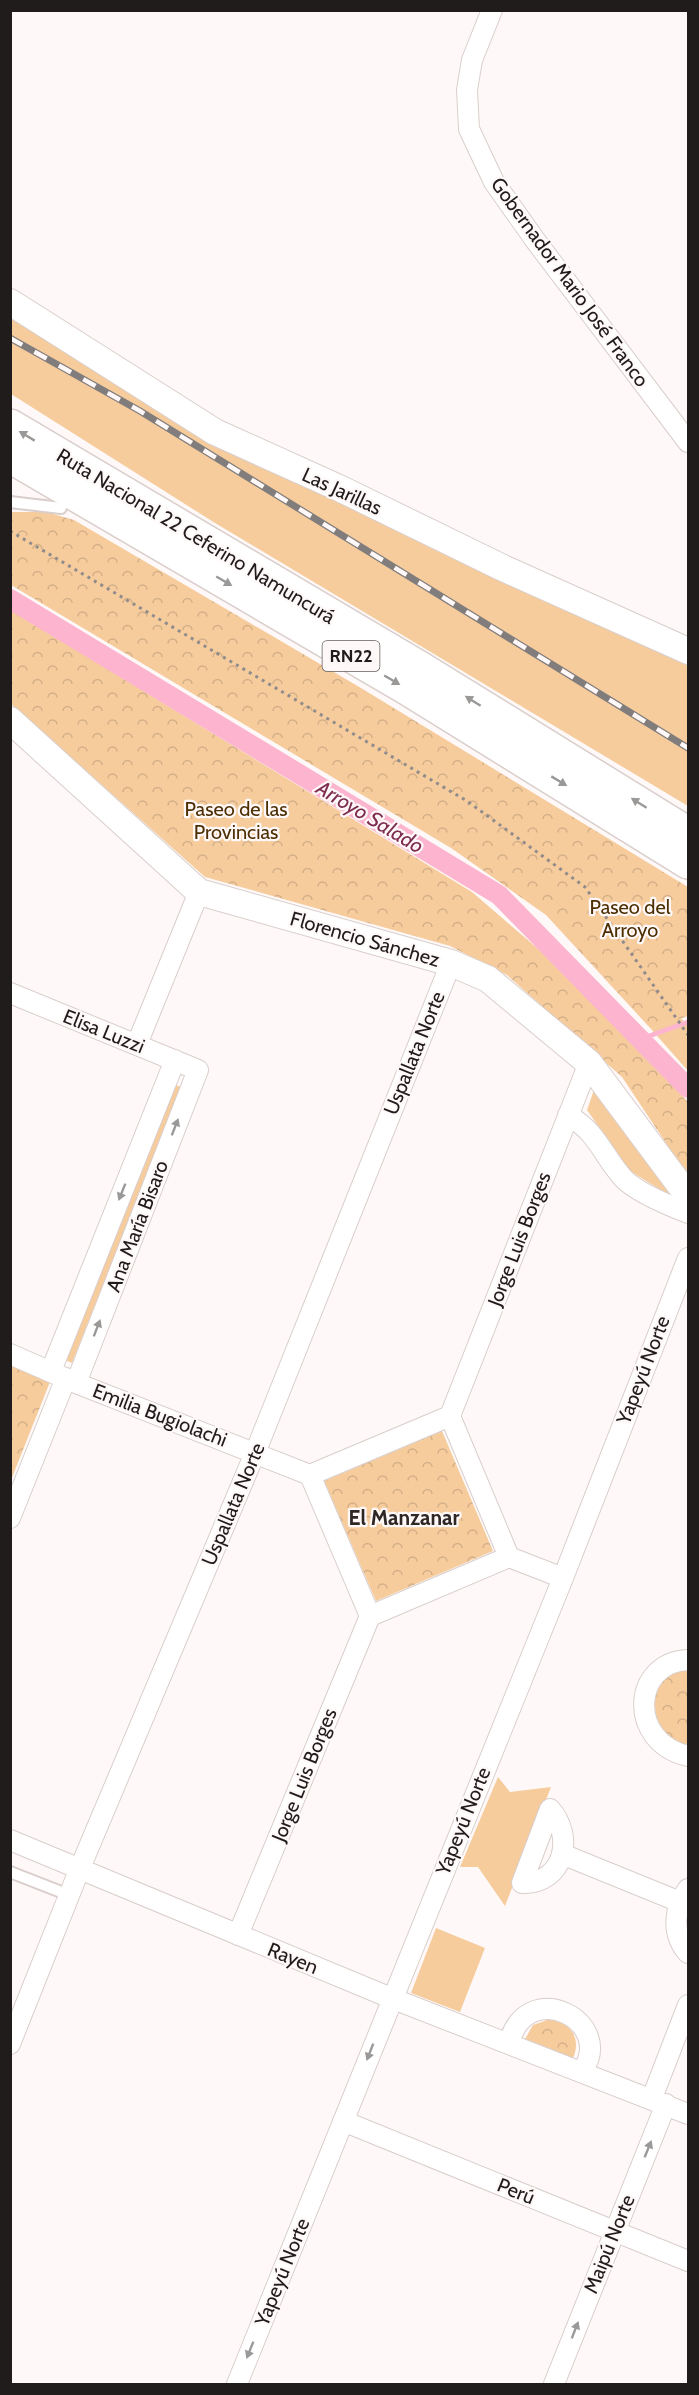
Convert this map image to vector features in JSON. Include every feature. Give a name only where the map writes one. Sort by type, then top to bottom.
[{"type":"highway","name":"Ruta Nacional 22 Ceferino Namuncurá","points":[[10,426],[421,669],[688,834]]},
{"type":"highway","name":"Ruta Nacional 22 Ceferino Namuncurá","points":[[10,456],[407,688],[688,862]]},
{"type":"highway","points":[[10,478],[61,508],[187,560]]},
{"type":"street","name":"Gobernador Mario José Franco","points":[[492,10],[472,60],[467,90],[469,129],[494,182],[534,240],[688,442]]},
{"type":"street","name":"Las Jarillas","points":[[10,303],[215,432],[339,488],[503,568],[688,651]]},
{"type":"street","name":"Florencio Sánchez","points":[[10,720],[199,892],[450,963],[488,979],[589,1063],[688,1196]]},
{"type":"street","points":[[137,1044],[199,892]]},
{"type":"street","name":"Uspallata Norte","points":[[10,2044],[80,1868],[255,1453],[450,963]]},
{"type":"street","name":"Elisa Luzzi","points":[[11,993],[198,1070]]},
{"type":"street","name":"Ana María Bisaro","points":[[10,1518],[64,1377],[175,1060]]},
{"type":"street","name":"Jorge Luis Borges","points":[[450,1416],[589,1063]]},
{"type":"street","name":"Ana María Bisaro","points":[[64,1377],[198,1070]]},
{"type":"street","points":[[568,1115],[587,1127],[624,1179],[668,1205],[688,1213]]},
{"type":"street","name":"Yapeyú Norte","points":[[237,2385],[391,1998],[563,1578],[688,1258]]},
{"type":"street","name":"Emilia Bugiolachi","points":[[10,1354],[310,1475]]},
{"type":"street","points":[[509,1557],[450,1416],[310,1475],[370,1616],[509,1557],[563,1578]]},
{"type":"street","name":"Jorge Luis Borges","points":[[238,1935],[370,1616]]},
{"type":"street","points":[[688,1660],[667,1666],[655,1676],[647,1690],[644,1706],[646,1722],[652,1735],[675,1753],[688,1756]]},
{"type":"street","name":"Rayen","points":[[10,1840],[391,1998],[688,2114]]},
{"type":"street","points":[[562,1854],[684,1895],[676,1919],[678,1935],[688,1953]]},
{"type":"street","name":"Maipú Norte","points":[[554,2385],[614,2231],[659,2101],[688,2005]]},
{"type":"street","points":[[509,2043],[516,2025],[526,2016],[550,2008],[563,2011],[574,2017],[588,2040],[589,2053],[582,2071]]},
{"type":"street","name":"Perú","points":[[343,2121],[688,2261]]},
{"type":"lane","points":[[10,502],[61,508]]},
{"type":"lane","points":[[10,1872],[69,1895]]},
{"type":"path","points":[[10,531],[467,801],[585,888],[687,1033]]},
{"type":"green space","points":[[10,309],[238,457],[347,499],[688,666],[688,806],[215,523],[11,394]]},
{"type":"green space","name":"Paseo del Arroyo","points":[[11,512],[46,512],[74,520],[361,688],[688,887],[688,1016],[651,1029],[546,915],[451,848],[11,585]]},
{"type":"green space","name":"Paseo de las Provincias","points":[[11,610],[472,892],[565,972],[688,1102],[688,1176],[622,1077],[507,975],[450,946],[205,877],[11,704]]},
{"type":"green space","points":[[681,1018],[688,1026],[688,1071],[651,1029]]},
{"type":"green space","points":[[173,1084],[181,1087],[72,1363],[65,1360]]},
{"type":"green space","points":[[595,1087],[674,1198],[630,1171],[587,1110]]},
{"type":"green space","points":[[11,1366],[50,1382],[11,1480]]},
{"type":"green space","points":[[442,1431],[493,1551],[376,1601],[324,1481]]},
{"type":"green space","points":[[688,1669],[688,1745],[674,1740],[664,1731],[657,1719],[655,1706],[657,1693],[663,1682],[673,1673]]},
{"type":"green space","points":[[498,1777],[510,1792],[551,1787],[505,1906],[478,1867],[460,1867]]},
{"type":"green space","points":[[436,1928],[485,1948],[460,2012],[411,1993]]},
{"type":"green space","points":[[550,2019],[563,2024],[572,2032],[576,2044],[573,2058],[525,2039],[533,2025]]},
{"type":"waterway","name":"Arroyo Salado","points":[[10,599],[499,895],[688,1088]]},
{"type":"waterway","points":[[641,1039],[688,1022]]},
{"type":"railway","points":[[10,338],[140,411],[688,748]]},
{"type":"district","name":"El Manzanar","points":[[404,1518]]}]
